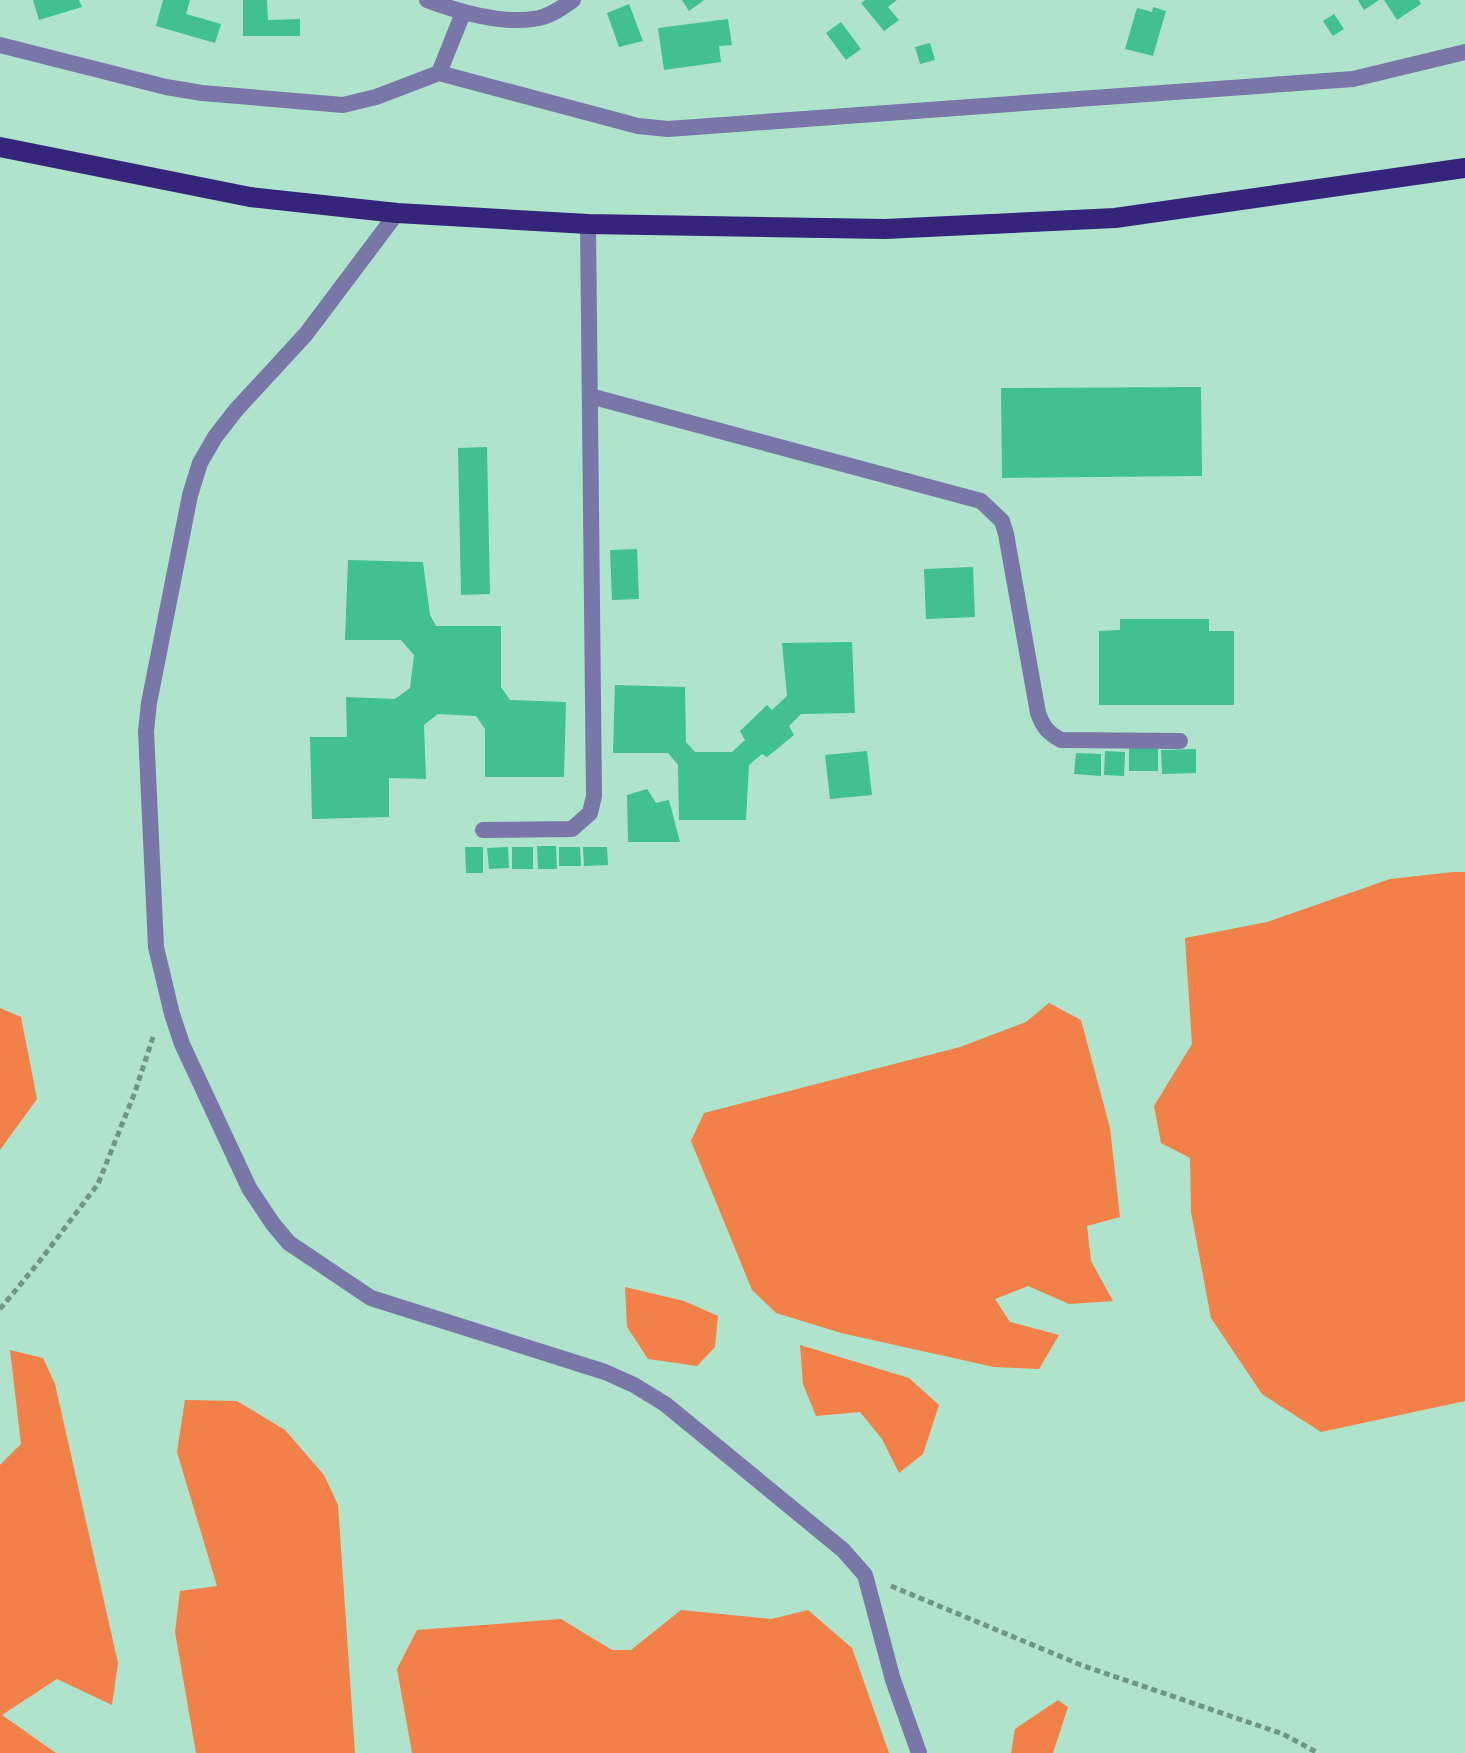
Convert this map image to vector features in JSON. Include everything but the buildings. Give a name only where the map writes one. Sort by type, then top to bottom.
[{"type":"main road","points":[[0,147],[250,197],[397,213],[588,224],[885,229],[1115,218],[1465,168]]},
{"type":"street","points":[[427,0],[463,13],[526,19],[542,17],[573,0]]},
{"type":"street","points":[[439,73],[463,13]]},
{"type":"street","points":[[0,45],[190,91],[343,105],[376,97],[439,73],[638,126],[668,129],[1353,79],[1465,52]]},
{"type":"street","points":[[397,213],[306,334],[215,437],[200,463],[190,495],[146,731],[155,936],[182,1044],[249,1188],[289,1243],[371,1298],[605,1372],[634,1385],[665,1404],[843,1550],[865,1575],[893,1680],[919,1753]]},
{"type":"street","points":[[483,830],[572,829],[590,813],[594,796],[588,224]]},
{"type":"street","points":[[590,396],[981,501],[1002,521],[1006,534],[1038,713],[1050,734],[1061,740],[1180,741]]},
{"type":"path","points":[[0,1309],[98,1184],[135,1092],[153,1037],[170,1005]]},
{"type":"path","points":[[865,1575],[1081,1665],[1283,1734],[1318,1753]]},
{"type":"shaded area","points":[[1465,872],[1465,1401],[1321,1432],[1262,1394],[1211,1318],[1191,1212],[1190,1158],[1161,1143],[1154,1106],[1192,1044],[1185,938],[1267,922],[1390,879]]},
{"type":"shaded area","points":[[1049,1003],[1081,1020],[1110,1128],[1120,1217],[1087,1226],[1091,1261],[1113,1301],[1069,1304],[1028,1286],[995,1299],[1010,1322],[1059,1335],[1039,1369],[994,1367],[841,1333],[776,1313],[752,1290],[691,1141],[704,1113],[960,1047],[1026,1022]]},
{"type":"shaded area","points":[[0,1008],[21,1017],[37,1099],[0,1150]]},
{"type":"shaded area","points":[[625,1287],[684,1301],[718,1316],[715,1347],[697,1366],[648,1359],[627,1327]]},
{"type":"shaded area","points":[[800,1345],[909,1378],[939,1405],[923,1454],[899,1473],[882,1439],[860,1412],[816,1416],[803,1384]]},
{"type":"shaded area","points":[[10,1350],[43,1358],[55,1384],[118,1663],[112,1705],[57,1679],[2,1715],[56,1753],[0,1753],[0,1465],[21,1444]]},
{"type":"shaded area","points":[[185,1400],[237,1401],[285,1430],[324,1475],[338,1505],[355,1753],[196,1753],[175,1632],[180,1591],[217,1586],[177,1452]]},
{"type":"shaded area","points":[[681,1610],[771,1619],[808,1610],[852,1648],[889,1753],[412,1753],[397,1669],[417,1630],[561,1619],[612,1650],[631,1650]]},
{"type":"shaded area","points":[[1058,1700],[1068,1707],[1053,1753],[1011,1753],[1015,1729]]}]
